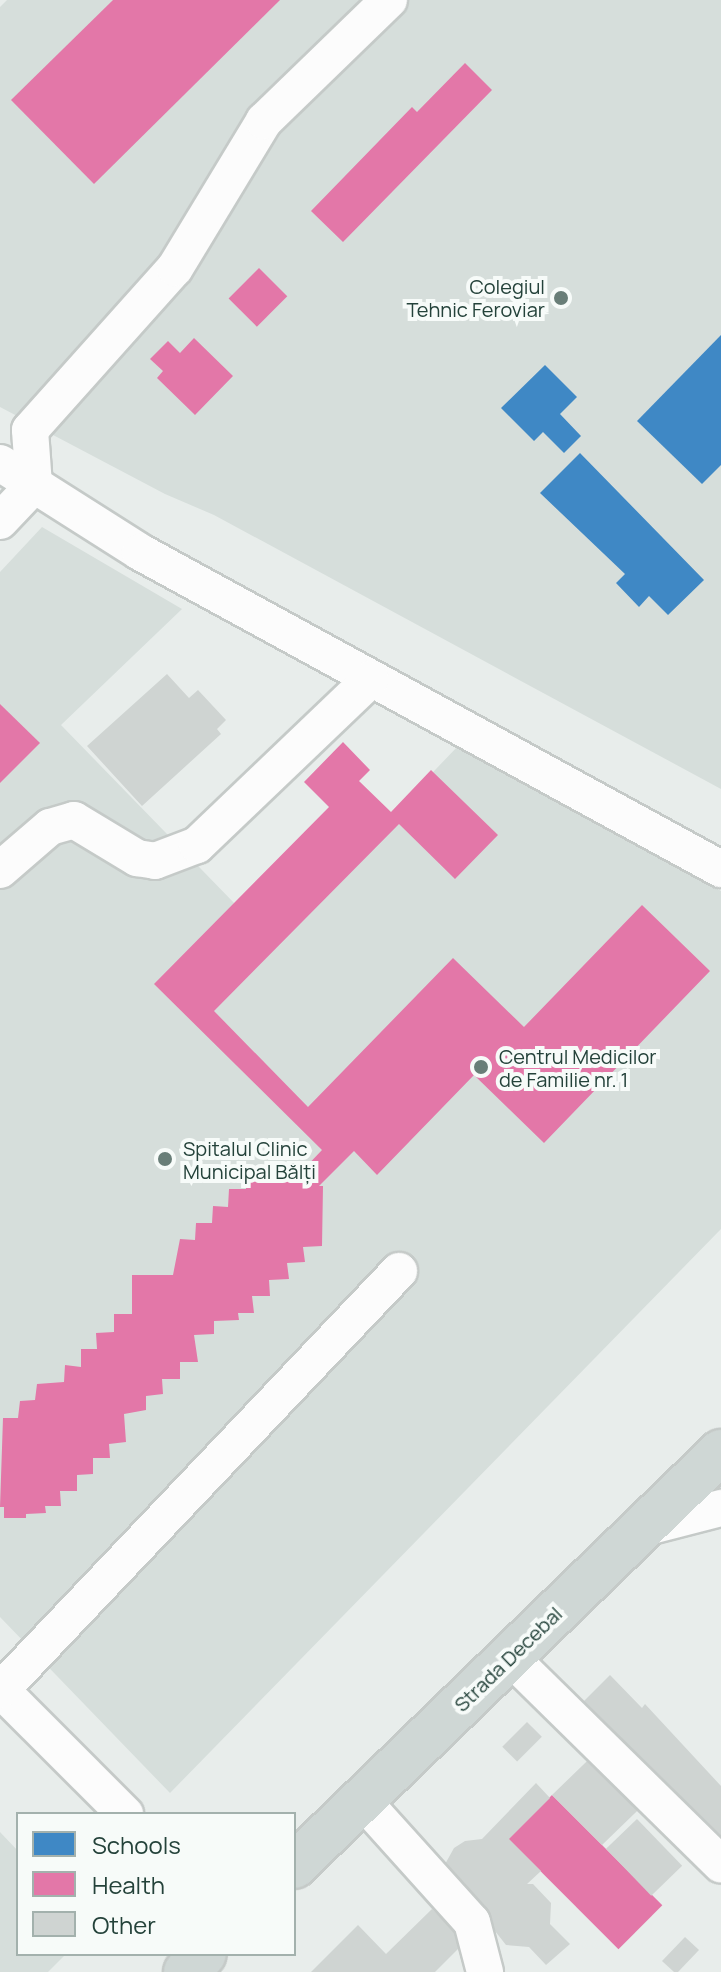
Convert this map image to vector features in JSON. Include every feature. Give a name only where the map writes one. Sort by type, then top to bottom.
[{"type":"main road","name":"Strada Decebal","points":[[296,1864],[721,1452]]},
{"type":"main road","points":[[186,1972],[202,1956]]},
{"type":"street","points":[[0,521],[34,485],[30,430],[175,268],[264,121],[389,0]]},
{"type":"street","points":[[0,463],[140,552],[721,869]]},
{"type":"street","points":[[0,870],[50,827],[74,820],[137,858],[155,861],[197,845],[371,679]]},
{"type":"street","points":[[123,1812],[0,1690],[399,1271]]},
{"type":"street","points":[[643,1528],[721,1508]]},
{"type":"street","points":[[510,1657],[721,1864]]},
{"type":"street","points":[[362,1800],[472,1922],[485,1972]]},
{"type":"shaded area","points":[[7,0],[721,0],[721,789],[214,515],[165,494],[0,407],[0,7]]},
{"type":"shaded area","name":"Spitalul Clinic Municipal Bălți","points":[[42,527],[182,609],[61,725],[237,906],[389,818],[459,745],[721,891],[721,1229],[170,1793],[0,1617],[0,572]]},
{"type":"shaded area","points":[[0,1832],[16,1849],[16,1956],[64,1956],[48,1972],[0,1972]]},
{"type":"building: Schools","points":[[721,335],[721,465],[702,484],[637,421]]},
{"type":"building: Schools","points":[[545,365],[577,397],[560,414],[581,436],[564,453],[543,432],[534,441],[501,408]]},
{"type":"building: Schools","points":[[580,453],[704,580],[668,615],[649,596],[639,607],[616,583],[625,574],[540,493]]},
{"type":"building: Health","points":[[113,0],[280,0],[94,184],[11,100]]},
{"type":"building: Health","points":[[465,63],[492,90],[343,242],[311,211],[412,107],[417,112]]},
{"type":"building: Health","points":[[259,268],[287,296],[257,327],[229,298]]},
{"type":"building: Health","points":[[194,338],[233,376],[195,415],[157,378],[163,371],[150,359],[168,341],[180,353]]},
{"type":"building: Health","points":[[0,704],[40,743],[0,783]]},
{"type":"building: Health","points":[[343,742],[370,770],[359,781],[391,812],[431,770],[498,835],[455,879],[399,824],[214,1011],[308,1107],[453,958],[524,1027],[642,905],[710,971],[544,1143],[474,1075],[377,1175],[354,1151],[319,1186],[323,1186],[322,1246],[303,1247],[305,1262],[287,1263],[289,1279],[269,1280],[270,1296],[252,1296],[254,1313],[238,1313],[239,1320],[214,1321],[214,1334],[194,1335],[198,1362],[180,1362],[180,1379],[162,1379],[163,1394],[146,1396],[146,1410],[124,1414],[126,1442],[109,1444],[110,1458],[93,1458],[93,1474],[77,1475],[77,1491],[60,1491],[61,1506],[45,1506],[46,1513],[26,1514],[26,1518],[4,1518],[4,1507],[0,1507],[3,1418],[18,1418],[20,1401],[35,1400],[37,1384],[64,1382],[65,1365],[81,1367],[81,1349],[97,1349],[96,1333],[114,1332],[114,1314],[132,1314],[132,1275],[173,1275],[180,1239],[195,1240],[196,1223],[212,1223],[213,1206],[228,1207],[229,1189],[246,1189],[246,1173],[302,1171],[322,1150],[154,984],[329,807],[304,782]]},
{"type":"building: Health","points":[[552,1795],[662,1905],[618,1949],[508,1839]]},
{"type":"building: Other","points":[[167,674],[189,698],[198,690],[226,720],[217,729],[221,734],[142,806],[87,746]]},
{"type":"building: Other","points":[[610,1675],[642,1708],[645,1704],[721,1786],[721,1837],[666,1783],[602,1845],[552,1795],[613,1736],[582,1703]]},
{"type":"building: Other","points":[[527,1722],[542,1737],[517,1762],[502,1747]]},
{"type":"building: Other","points":[[536,1783],[550,1798],[509,1839],[541,1871],[527,1884],[533,1884],[551,1903],[550,1924],[570,1944],[546,1965],[529,1947],[506,1945],[444,1866],[454,1848],[465,1841],[482,1839]]},
{"type":"building: Other","points":[[637,1819],[682,1866],[651,1896],[606,1849]]},
{"type":"building: Other","points":[[432,1909],[465,1942],[435,1972],[311,1972],[358,1925],[386,1954]]},
{"type":"building: Other","points":[[685,1937],[699,1950],[678,1972],[674,1972],[662,1961]]},
{"type":"place","name":"Colegiul Tehnic Feroviar","points":[[561,298]]},
{"type":"place","name":"Centrul Medicilor de Familie nr. 1","points":[[481,1067]]},
{"type":"place","name":"Spitalul Clinic Municipal Bălți","points":[[165,1159]]}]
